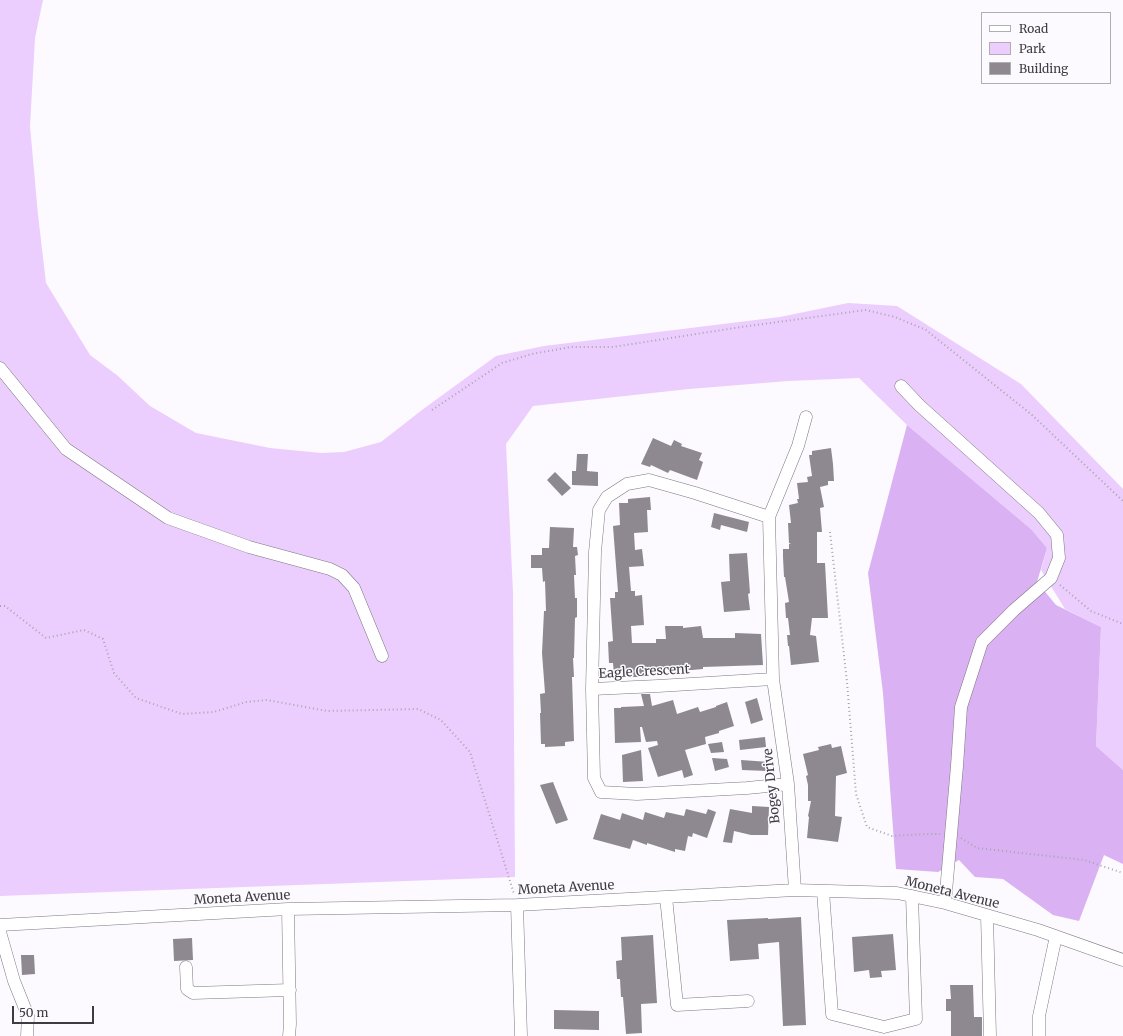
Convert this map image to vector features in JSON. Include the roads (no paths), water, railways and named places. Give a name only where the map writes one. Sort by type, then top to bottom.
[{"type":"street","points":[[0,368],[66,449],[168,518],[249,548],[330,568],[342,575],[354,588],[382,656]]},
{"type":"street","points":[[901,386],[919,405],[1039,513],[1058,535],[1059,558],[1051,578],[1014,610],[982,642],[961,707],[945,903]]},
{"type":"street","points":[[592,689],[595,552],[599,510],[607,496],[627,484],[649,480],[769,517],[798,446],[806,417]]},
{"type":"street","name":"Bogey Drive","points":[[769,517],[773,679],[788,784],[795,890]]},
{"type":"street","name":"Eagle Crescent","points":[[773,679],[592,689],[594,778],[601,792],[637,794],[747,788],[788,784]]},
{"type":"street","name":"Moneta Avenue","points":[[0,925],[288,909],[517,905],[795,890],[898,893],[945,903],[987,915],[1056,936],[1123,960]]},
{"type":"street","points":[[823,891],[832,1014],[884,1027],[916,1019],[912,896]]},
{"type":"street","points":[[666,897],[677,1005],[748,1001]]},
{"type":"street","points":[[517,905],[521,1036]]},
{"type":"street","points":[[288,909],[290,990],[289,1036]]},
{"type":"street","points":[[987,915],[990,1036]]},
{"type":"street","points":[[0,932],[14,981],[28,1016],[27,1036]]},
{"type":"street","points":[[1039,1036],[1039,1016],[1056,936]]},
{"type":"street","points":[[186,967],[187,989],[193,993],[290,990]]}]
